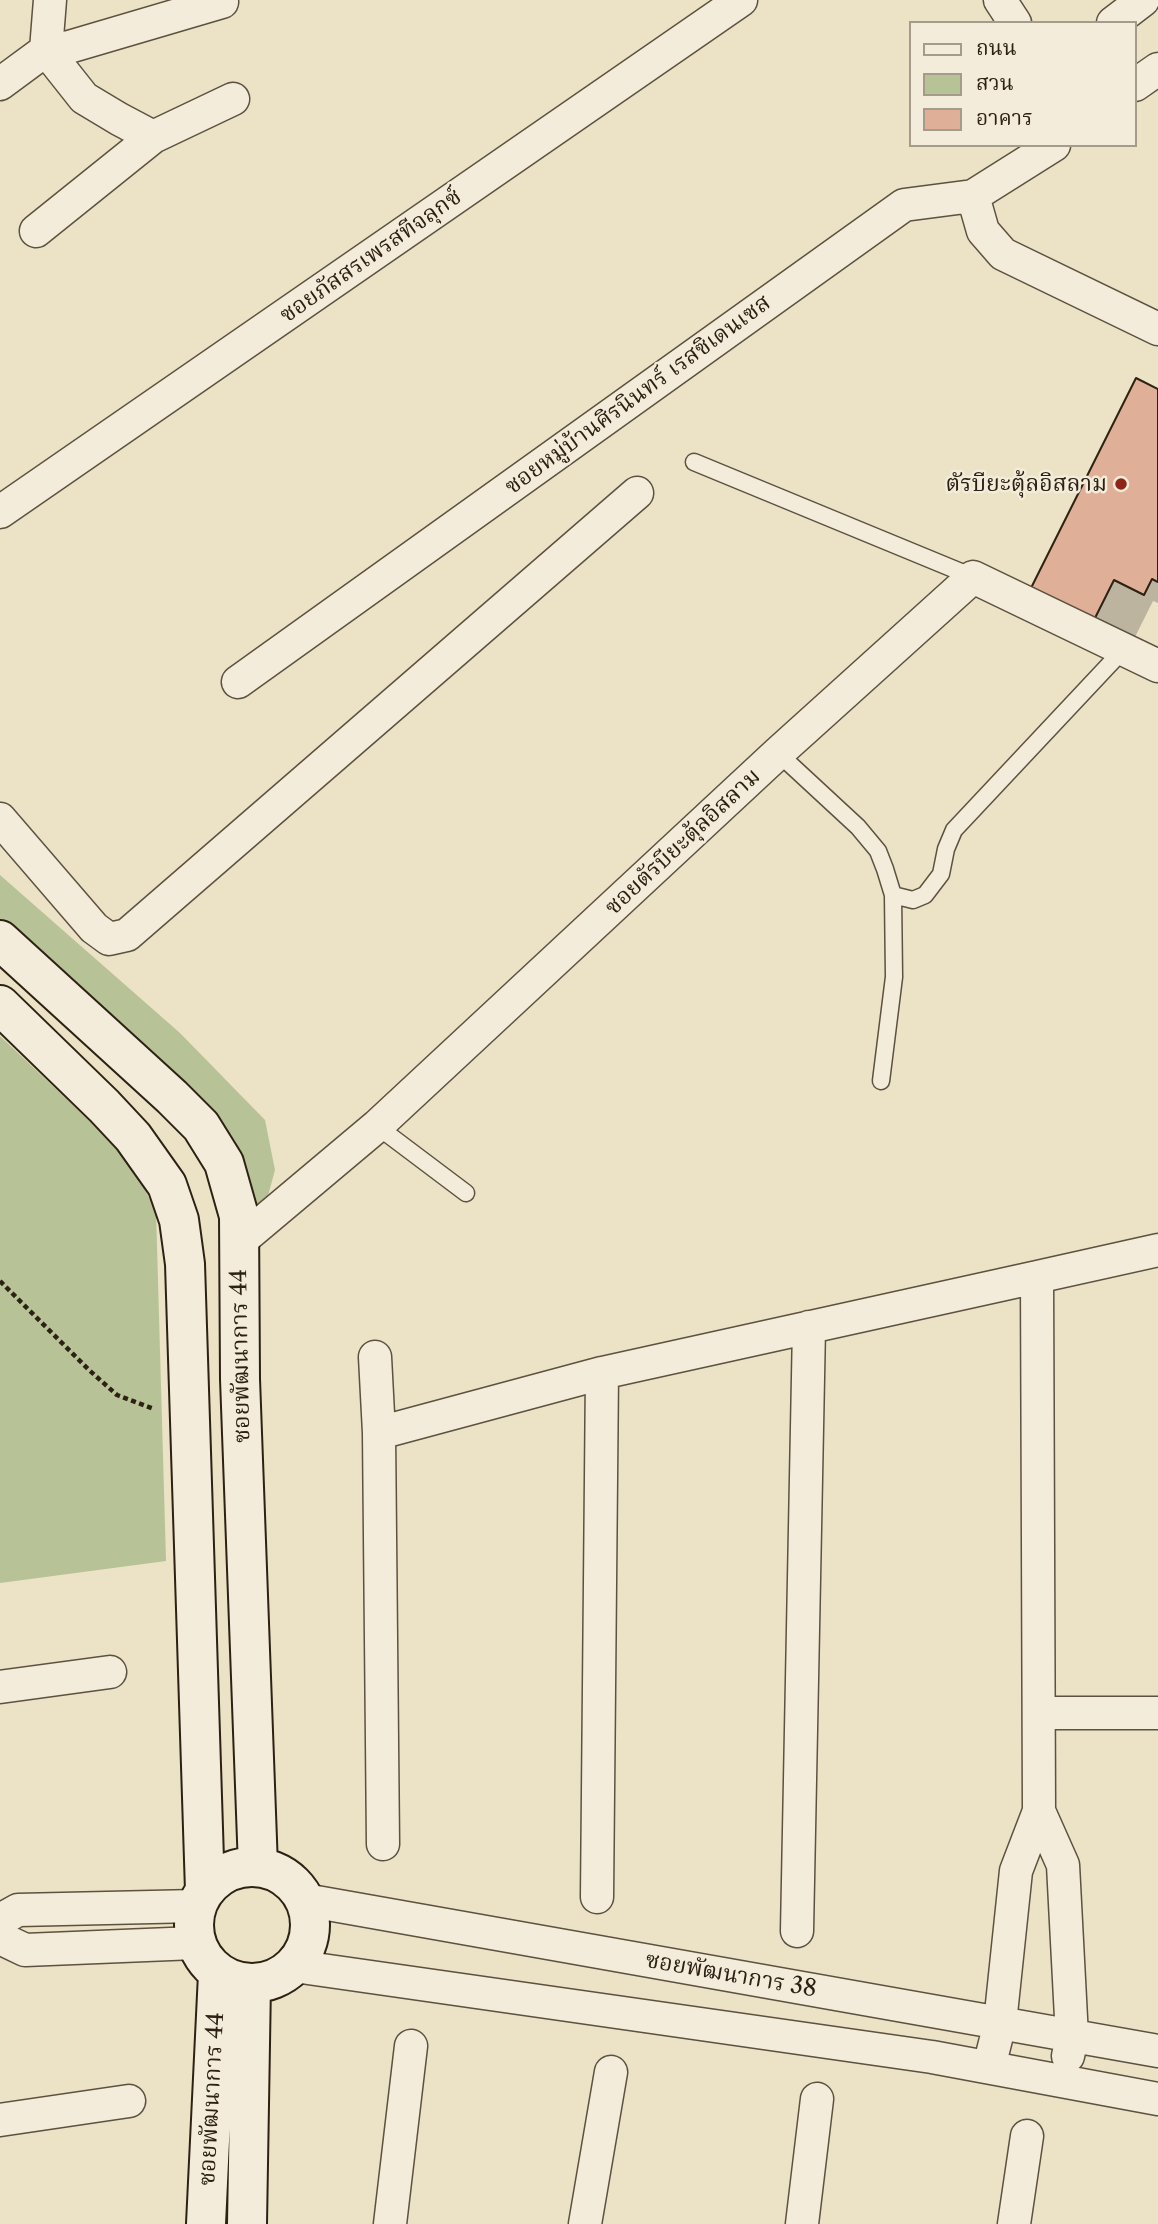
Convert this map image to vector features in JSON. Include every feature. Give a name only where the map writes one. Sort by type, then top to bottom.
[{"type":"street","points":[[50,0],[46,50],[84,98],[153,137]]},
{"type":"street","name":"ซอยภัสสรเพรสทีจลุกซ์","points":[[0,512],[741,0]]},
{"type":"street","points":[[1000,0],[1014,21]]},
{"type":"street","points":[[1116,21],[1143,0]]},
{"type":"street","points":[[0,84],[46,50],[69,47],[222,2]]},
{"type":"street","points":[[1137,84],[1158,69]]},
{"type":"street","points":[[36,231],[153,137],[233,99]]},
{"type":"street","name":"ซอยหมู่บ้านศิรนินทร์ เรสซิเดนเซส","points":[[238,682],[904,205],[973,196],[1051,147]]},
{"type":"street","points":[[973,196],[983,231],[1003,254],[1158,329]]},
{"type":"street","points":[[0,819],[94,928],[109,939],[127,935],[637,493]]},
{"type":"street","points":[[972,577],[1158,666]]},
{"type":"street","name":"ซอยตัรบียะตุ้ลอิสลาม","points":[[239,1242],[377,1126],[778,753],[972,577]]},
{"type":"street","name":"ซอยพัฒนาการ 44","points":[[0,940],[201,1126],[224,1163],[239,1216],[240,1379],[258,1867]]},
{"type":"street","points":[[0,1005],[118,1121],[154,1164],[167,1185],[179,1220],[185,1264],[199,1914],[205,1961],[235,1979],[282,1976],[294,1966],[310,1935],[310,1916],[305,1900],[295,1886],[283,1875],[258,1867],[238,1868],[223,1874],[199,1914],[25,1950],[0,1938]]},
{"type":"street","points":[[379,1433],[602,1373],[1158,1250]]},
{"type":"street","points":[[989,2067],[1000,2023],[1016,1871],[1039,1811],[1037,1277]]},
{"type":"street","points":[[797,1930],[809,1327]]},
{"type":"street","points":[[374,1357],[379,1433],[383,1844]]},
{"type":"street","points":[[597,1897],[602,1373]]},
{"type":"street","points":[[0,1686],[110,1672]]},
{"type":"street","points":[[1039,1713],[1158,1713]]},
{"type":"street","points":[[1039,1811],[1063,1865],[1072,2037],[1062,2081]]},
{"type":"street","name":"ซอยพัฒนาการ 38","points":[[305,1900],[1158,2051]]},
{"type":"street","points":[[0,1920],[18,1910],[199,1914]]},
{"type":"street","points":[[294,1966],[932,2057],[1158,2099]]},
{"type":"street","name":"ซอยพัฒนาการ 44","points":[[206,2224],[235,1979]]},
{"type":"street","name":"ซอยพัฒนาการ 44","points":[[235,1979],[247,2224]]},
{"type":"street","points":[[390,2224],[411,2046]]},
{"type":"street","points":[[585,2224],[611,2072]]},
{"type":"street","points":[[803,2224],[817,2099]]},
{"type":"street","points":[[0,2120],[129,2101]]},
{"type":"street","points":[[1014,2224],[1027,2136]]},
{"type":"lane","points":[[694,462],[972,577]]},
{"type":"lane","points":[[893,895],[913,900],[925,895],[941,874],[946,849],[954,830],[1123,649]]},
{"type":"lane","points":[[778,753],[858,827],[878,850],[893,895],[894,976],[881,1081]]},
{"type":"lane","points":[[377,1126],[466,1193]]},
{"type":"path","points":[[0,1281],[117,1395],[157,1410],[189,1406]]},
{"type":"green space","points":[[0,875],[180,1033],[265,1120],[275,1170],[266,1203],[252,1215],[240,1160],[206,1102],[151,1060],[0,919]]},
{"type":"green space","points":[[0,1036],[127,1156],[156,1211],[166,1561],[0,1583]]},
{"type":"building","name":"ตัรบียะตุ้ลอิสลาม","points":[[1136,378],[1158,389],[1158,582],[1152,579],[1144,595],[1114,580],[1094,620],[1031,588]]},
{"type":"place","name":"ตัรบียะตุ้ลอิสลาม","points":[[1121,484]]}]
